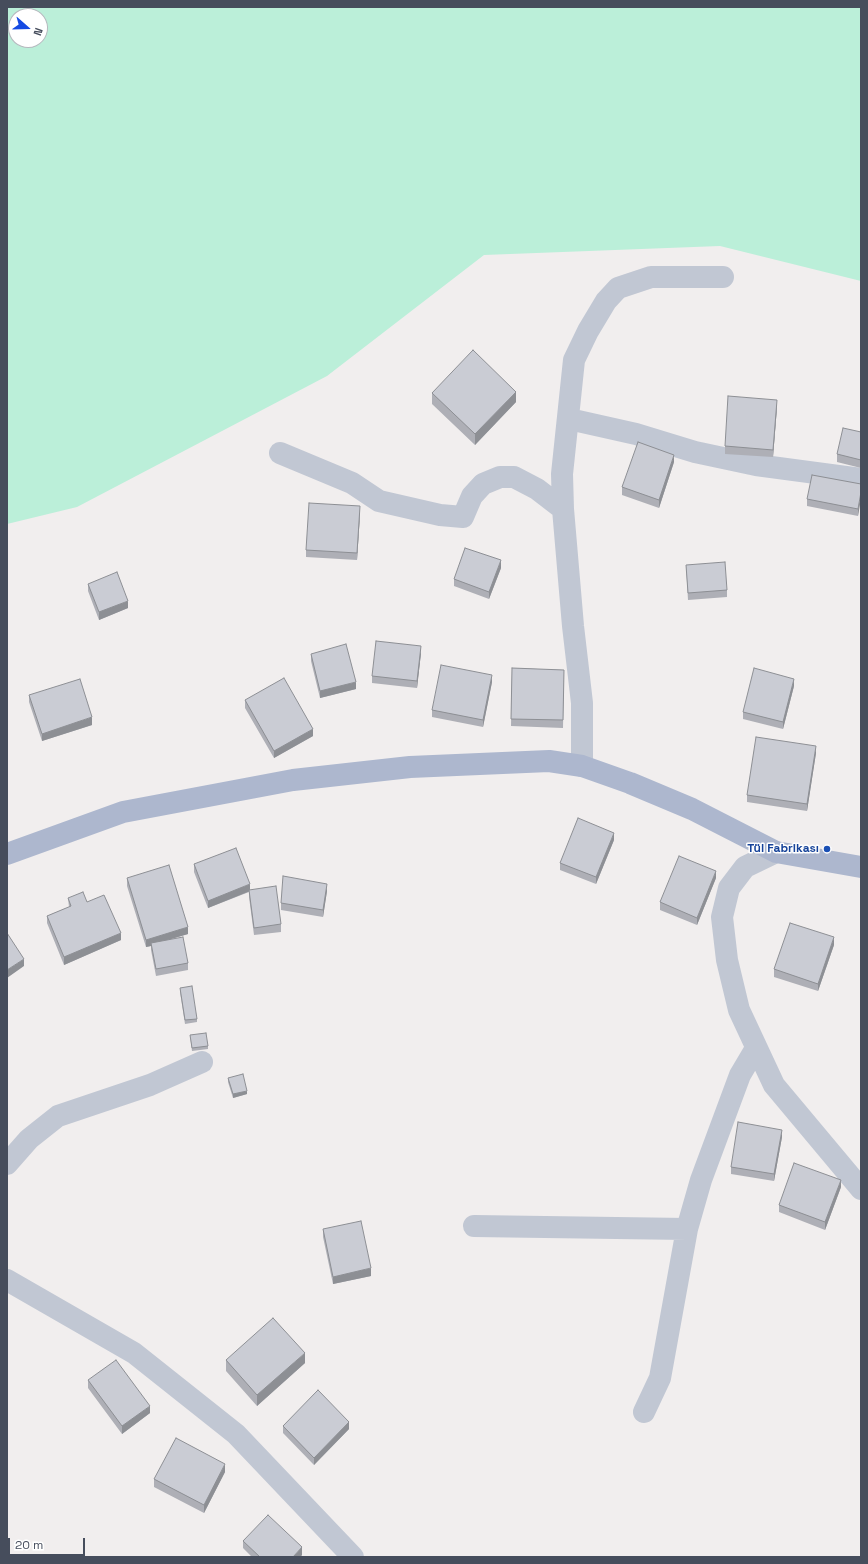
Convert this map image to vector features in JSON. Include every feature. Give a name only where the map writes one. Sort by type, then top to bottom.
[{"type":"main road","points":[[7,854],[123,812],[293,780],[418,767],[549,761],[582,766],[630,783],[692,809],[776,852],[861,867]]},
{"type":"street","points":[[582,766],[582,703],[573,626],[563,509],[562,474],[569,419],[574,360],[588,331],[606,301],[618,288],[651,277],[723,277]]},
{"type":"street","points":[[569,419],[636,434],[696,452],[756,465],[861,479]]},
{"type":"street","points":[[280,453],[352,483],[379,501],[440,515],[463,517],[472,496],[483,484],[500,477],[514,477],[537,489],[563,509]]},
{"type":"street","points":[[776,852],[745,867],[729,888],[722,917],[727,960],[739,1010],[774,1086],[861,1189]]},
{"type":"street","points":[[644,1412],[660,1378],[687,1229],[701,1180],[740,1075],[756,1048]]},
{"type":"street","points":[[7,1164],[29,1139],[58,1116],[150,1085],[202,1062]]},
{"type":"street","points":[[474,1226],[687,1229]]},
{"type":"street","points":[[7,1280],[134,1353],[236,1434],[353,1557]]},
{"type":"green space","points":[[7,7],[861,7],[861,281],[720,246],[484,255],[327,376],[77,507],[7,524]]},
{"type":"building","points":[[473,350],[516,392],[475,434],[432,393]]},
{"type":"building","points":[[728,396],[777,400],[773,450],[725,446]]},
{"type":"building","points":[[843,428],[861,432],[861,460],[837,454]]},
{"type":"building","points":[[638,442],[674,455],[659,500],[622,487]]},
{"type":"building","points":[[812,475],[861,484],[858,509],[807,499]]},
{"type":"building","points":[[309,503],[360,506],[357,553],[306,550]]},
{"type":"building","points":[[465,548],[501,560],[489,592],[454,579]]},
{"type":"building","points":[[725,562],[727,590],[688,593],[686,565]]},
{"type":"building","points":[[117,572],[128,601],[99,612],[88,584]]},
{"type":"building","points":[[376,641],[421,646],[417,681],[372,676]]},
{"type":"building","points":[[346,644],[356,682],[320,691],[311,654]]},
{"type":"building","points":[[441,665],[492,675],[483,720],[432,710]]},
{"type":"building","points":[[512,668],[564,670],[563,720],[511,719]]},
{"type":"building","points":[[754,668],[794,679],[783,722],[743,712]]},
{"type":"building","points":[[284,678],[313,729],[274,751],[245,700]]},
{"type":"building","points":[[80,679],[92,717],[42,734],[29,695]]},
{"type":"building","points":[[756,737],[816,746],[807,804],[747,795]]},
{"type":"building","points":[[578,818],[614,833],[596,877],[560,863]]},
{"type":"building","points":[[236,848],[250,884],[208,901],[194,864]]},
{"type":"building","points":[[679,856],[716,871],[697,918],[660,902]]},
{"type":"building","points":[[169,865],[188,927],[146,940],[127,878]]},
{"type":"building","points":[[283,876],[327,884],[323,910],[281,903]]},
{"type":"building","points":[[276,886],[281,924],[254,928],[249,890]]},
{"type":"building","points":[[83,892],[87,902],[104,895],[121,933],[64,957],[47,916],[71,906],[68,898]]},
{"type":"building","points":[[790,923],[834,937],[818,984],[774,969]]},
{"type":"building","points":[[7,933],[24,959],[7,970]]},
{"type":"building","points":[[183,937],[188,963],[156,969],[151,943]]},
{"type":"building","points":[[192,986],[197,1019],[185,1020],[180,988]]},
{"type":"building","points":[[206,1033],[208,1046],[192,1048],[190,1035]]},
{"type":"building","points":[[243,1074],[247,1091],[233,1094],[228,1078]]},
{"type":"building","points":[[738,1122],[782,1130],[774,1174],[731,1167]]},
{"type":"building","points":[[794,1163],[841,1180],[825,1222],[779,1205]]},
{"type":"building","points":[[361,1221],[371,1268],[333,1277],[323,1229]]},
{"type":"building","points":[[273,1318],[305,1353],[257,1395],[226,1360]]},
{"type":"building","points":[[116,1360],[150,1406],[122,1426],[88,1380]]},
{"type":"building","points":[[318,1390],[349,1422],[314,1458],[283,1426]]},
{"type":"building","points":[[176,1438],[225,1464],[204,1505],[154,1479]]},
{"type":"building","points":[[268,1515],[302,1547],[293,1557],[260,1557],[243,1541]]},
{"type":"place","name":"Tül Fabrikası","points":[[827,849]]}]
